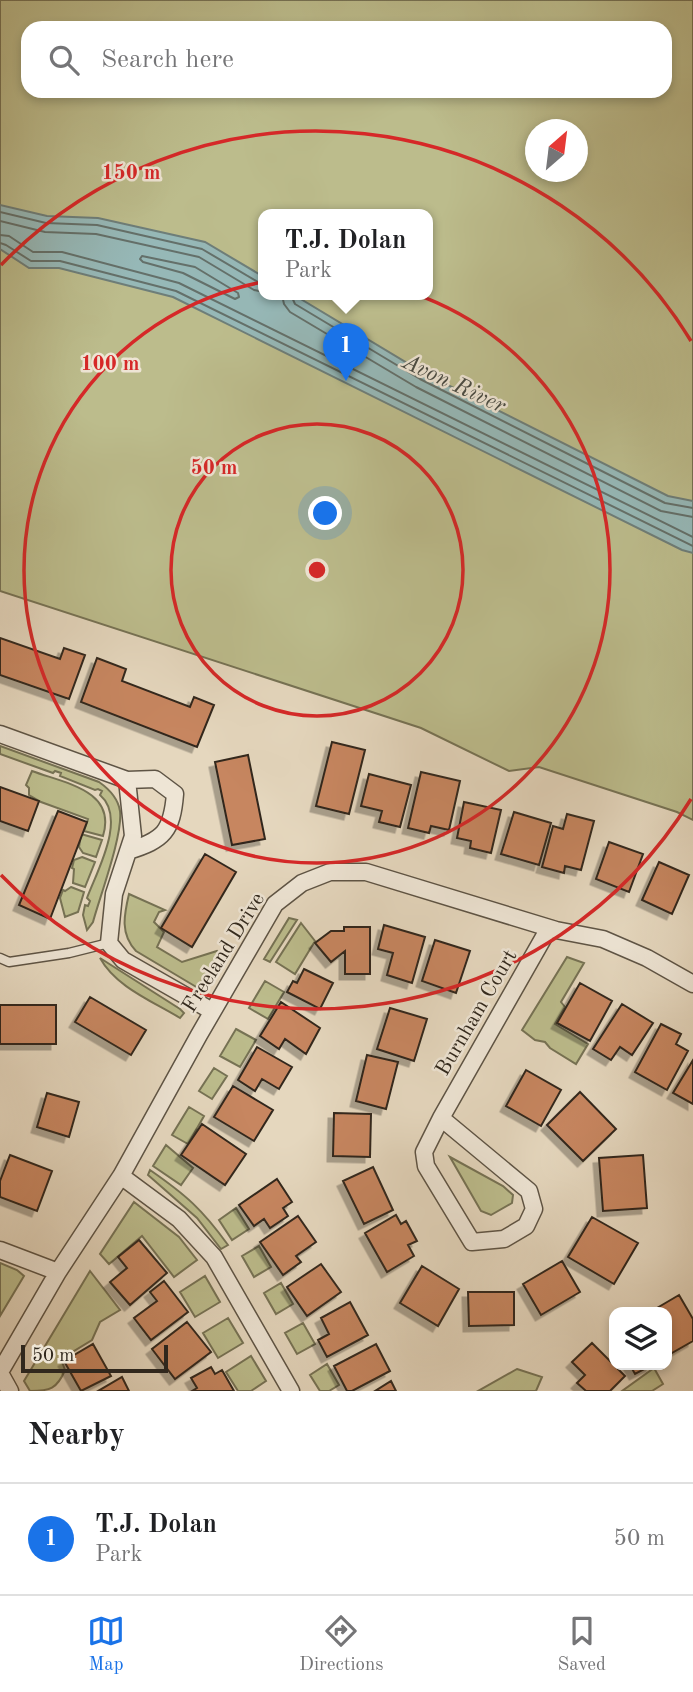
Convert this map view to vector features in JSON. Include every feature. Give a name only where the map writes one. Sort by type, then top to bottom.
[{"type":"street","points":[[0,734],[127,780],[155,779],[175,794],[173,819],[155,841],[128,851]]},
{"type":"street","points":[[127,780],[133,836],[114,894],[109,943],[122,960],[212,1012]]},
{"type":"street","name":"Freeland Drive","points":[[0,1372],[58,1272],[121,1176],[275,904],[302,883],[330,872],[366,872],[549,928],[608,941],[647,958],[693,984]]},
{"type":"street","name":"Burnham Court","points":[[441,1118],[530,1191],[534,1209],[526,1226],[503,1240],[472,1242],[426,1166],[424,1152],[441,1118],[549,928]]},
{"type":"street","points":[[121,1176],[178,1219],[214,1257],[291,1391]]},
{"type":"street","points":[[0,1250],[58,1272]]},
{"type":"street","points":[[0,1372],[10,1391]]},
{"type":"lane","points":[[0,958],[9,961],[21,960],[69,953],[109,943]]},
{"type":"green space","points":[[0,0],[693,0],[693,820],[677,812],[539,767],[509,771],[421,728],[0,591]]},
{"type":"green space","points":[[0,746],[99,782],[110,791],[117,802],[120,822],[115,850],[93,922],[87,930],[83,915],[85,905],[88,906],[90,901],[87,898],[103,860],[110,831],[111,817],[108,805],[100,795],[102,791],[60,776],[61,773],[53,773],[0,754]]},
{"type":"green space","points":[[32,771],[72,785],[95,798],[102,808],[105,820],[103,836],[84,831],[88,819],[29,795],[26,785]]},
{"type":"green space","points":[[81,834],[102,840],[96,857],[83,853],[79,847]]},
{"type":"green space","points":[[82,857],[95,862],[85,887],[73,883],[74,860]]},
{"type":"green space","points":[[71,887],[84,892],[78,912],[65,917],[60,898],[63,890]]},
{"type":"green space","points":[[129,894],[165,910],[159,912],[154,922],[164,932],[157,947],[182,962],[217,951],[219,953],[198,988],[136,951],[131,945],[125,931]]},
{"type":"green space","points":[[289,918],[297,920],[270,962],[264,959]]},
{"type":"green space","points":[[301,923],[315,941],[295,974],[276,962]]},
{"type":"green space","points":[[567,957],[584,963],[561,1002],[565,1007],[555,1024],[588,1044],[576,1064],[522,1030]]},
{"type":"green space","points":[[100,958],[184,1013],[180,1018],[125,985]]},
{"type":"green space","points":[[265,981],[284,992],[268,1019],[249,1008]]},
{"type":"green space","points":[[236,1029],[256,1040],[240,1067],[220,1056]]},
{"type":"green space","points":[[214,1068],[227,1076],[212,1099],[199,1091]]},
{"type":"green space","points":[[189,1107],[204,1116],[188,1144],[172,1135]]},
{"type":"green space","points":[[166,1145],[193,1168],[181,1185],[153,1166]]},
{"type":"green space","points":[[450,1157],[503,1186],[513,1195],[512,1203],[491,1215],[481,1211]]},
{"type":"green space","points":[[150,1170],[193,1203],[228,1245],[221,1249],[197,1218],[148,1175]]},
{"type":"green space","points":[[134,1202],[179,1237],[197,1260],[174,1277],[142,1236],[109,1264],[100,1254]]},
{"type":"green space","points":[[236,1208],[249,1229],[232,1240],[219,1220]]},
{"type":"green space","points":[[259,1246],[271,1267],[254,1277],[242,1256]]},
{"type":"green space","points":[[0,1263],[24,1276],[0,1316]]},
{"type":"green space","points":[[90,1271],[120,1310],[100,1322],[92,1340],[61,1359],[65,1370],[56,1385],[30,1391],[24,1381]]},
{"type":"green space","points":[[205,1276],[220,1302],[195,1317],[180,1292]]},
{"type":"green space","points":[[281,1283],[293,1304],[276,1314],[264,1293]]},
{"type":"green space","points":[[228,1318],[243,1343],[218,1358],[203,1333]]},
{"type":"green space","points":[[303,1323],[315,1344],[297,1354],[285,1333]]},
{"type":"green space","points":[[251,1356],[266,1381],[251,1391],[238,1391],[226,1372]]},
{"type":"green space","points":[[327,1364],[339,1385],[329,1391],[320,1391],[310,1375]]},
{"type":"green space","points":[[517,1369],[542,1377],[536,1391],[478,1391]]},
{"type":"green space","points":[[651,1370],[655,1370],[663,1384],[652,1391],[622,1391]]},
{"type":"water","name":"Avon River","points":[[0,205],[47,216],[98,218],[205,242],[258,273],[258,300],[302,300],[424,373],[668,496],[693,501],[693,553],[682,550],[173,297],[59,268],[29,268],[0,249]]},
{"type":"building","points":[[0,638],[60,659],[64,648],[85,655],[69,699],[0,675]]},
{"type":"building","points":[[97,658],[126,669],[122,681],[190,707],[194,697],[214,705],[197,747],[81,702]]},
{"type":"building","points":[[332,742],[365,750],[349,814],[316,806]]},
{"type":"building","points":[[248,755],[265,839],[232,845],[215,762]]},
{"type":"building","points":[[421,772],[460,781],[449,830],[431,826],[429,833],[408,828]]},
{"type":"building","points":[[369,774],[411,785],[400,827],[379,822],[382,811],[361,806]]},
{"type":"building","points":[[0,787],[39,801],[28,831],[0,821]]},
{"type":"building","points":[[464,802],[501,810],[491,853],[470,848],[471,841],[457,838]]},
{"type":"building","points":[[58,811],[87,822],[50,919],[19,905]]},
{"type":"building","points":[[514,812],[551,823],[539,865],[501,854]]},
{"type":"building","points":[[567,814],[594,821],[581,870],[565,866],[564,873],[542,867],[553,826],[563,829]]},
{"type":"building","points":[[609,842],[643,854],[629,892],[596,879]]},
{"type":"building","points":[[205,854],[236,872],[192,947],[161,928]]},
{"type":"building","points":[[659,862],[689,875],[672,914],[642,900]]},
{"type":"building","points":[[384,925],[425,937],[412,983],[387,975],[393,953],[378,949]]},
{"type":"building","points":[[344,927],[370,927],[370,974],[345,974],[345,951],[331,962],[315,943],[331,931],[344,931]]},
{"type":"building","points":[[435,940],[470,951],[456,993],[422,981]]},
{"type":"building","points":[[304,969],[333,983],[320,1009],[287,992],[293,981],[297,983]]},
{"type":"building","points":[[580,983],[612,1001],[590,1041],[557,1023]]},
{"type":"building","points":[[90,997],[146,1030],[131,1055],[75,1022]]},
{"type":"building","points":[[281,1002],[320,1028],[306,1054],[285,1039],[279,1049],[260,1036]]},
{"type":"building","points":[[622,1004],[653,1023],[632,1055],[620,1047],[611,1060],[593,1049]]},
{"type":"building","points":[[0,1005],[56,1005],[56,1044],[0,1044]]},
{"type":"building","points":[[390,1008],[427,1019],[414,1061],[377,1049]]},
{"type":"building","points":[[661,1024],[681,1034],[676,1044],[688,1051],[667,1090],[635,1072]]},
{"type":"building","points":[[257,1047],[292,1067],[279,1089],[262,1079],[255,1091],[238,1080]]},
{"type":"building","points":[[367,1055],[398,1062],[386,1109],[356,1101]]},
{"type":"building","points":[[693,1060],[693,1104],[673,1093]]},
{"type":"building","points":[[526,1070],[561,1090],[541,1126],[506,1106]]},
{"type":"building","points":[[233,1086],[273,1110],[254,1141],[214,1117]]},
{"type":"building","points":[[580,1092],[616,1129],[583,1161],[547,1125]]},
{"type":"building","points":[[47,1093],[79,1102],[69,1137],[37,1127]]},
{"type":"building","points":[[334,1113],[371,1114],[370,1157],[333,1156]]},
{"type":"building","points":[[202,1124],[246,1154],[225,1185],[181,1155]]},
{"type":"building","points":[[10,1155],[52,1171],[37,1211],[0,1197],[0,1181]]},
{"type":"building","points":[[643,1155],[647,1208],[603,1211],[599,1158]]},
{"type":"building","points":[[373,1167],[393,1210],[364,1224],[343,1181]]},
{"type":"building","points":[[277,1179],[292,1202],[283,1208],[288,1216],[270,1228],[264,1219],[254,1226],[239,1205]]},
{"type":"building","points":[[396,1215],[401,1224],[406,1221],[417,1241],[408,1245],[414,1256],[387,1272],[365,1233]]},
{"type":"building","points":[[298,1216],[316,1242],[296,1256],[301,1262],[283,1275],[260,1242]]},
{"type":"building","points":[[592,1217],[638,1243],[614,1284],[568,1257]]},
{"type":"building","points":[[139,1240],[167,1273],[130,1305],[110,1282],[127,1268],[118,1257]]},
{"type":"building","points":[[562,1261],[580,1292],[541,1315],[523,1284]]},
{"type":"building","points":[[321,1264],[341,1292],[307,1316],[287,1287]]},
{"type":"building","points":[[422,1266],[459,1289],[438,1326],[400,1303]]},
{"type":"building","points":[[164,1281],[188,1312],[151,1340],[134,1318],[157,1301],[150,1292]]},
{"type":"building","points":[[468,1292],[514,1292],[514,1325],[469,1326]]},
{"type":"building","points":[[679,1295],[693,1319],[693,1341],[672,1353],[672,1307],[659,1307]]},
{"type":"building","points":[[350,1302],[368,1335],[327,1357],[318,1340],[329,1334],[321,1318]]},
{"type":"building","points":[[187,1322],[211,1352],[175,1379],[152,1349]]},
{"type":"building","points":[[592,1343],[609,1360],[609,1370],[619,1370],[625,1376],[610,1391],[586,1391],[577,1383],[585,1375],[572,1362]]},
{"type":"building","points":[[93,1344],[111,1376],[81,1391],[64,1361]]},
{"type":"building","points":[[376,1344],[390,1371],[352,1391],[347,1391],[334,1366]]},
{"type":"building","points":[[211,1367],[215,1374],[222,1370],[234,1391],[192,1391],[197,1388],[191,1378]]},
{"type":"building","points":[[122,1377],[129,1391],[98,1391]]},
{"type":"building","points":[[391,1381],[396,1391],[375,1391]]},
{"type":"place","name":"T.J. Dolan","points":[[346,381]]}]
